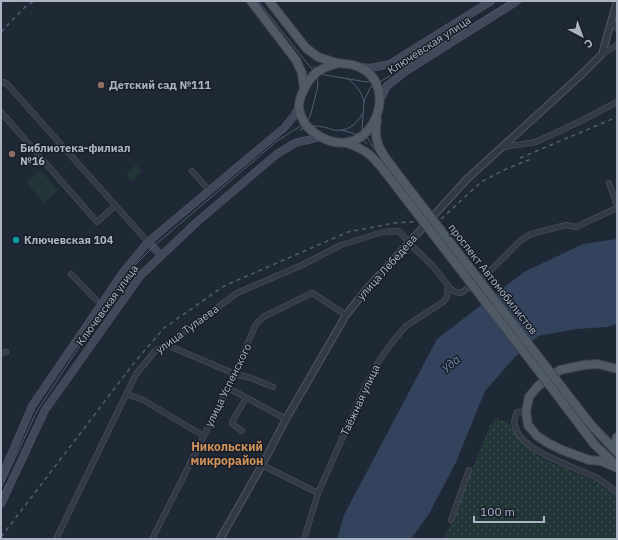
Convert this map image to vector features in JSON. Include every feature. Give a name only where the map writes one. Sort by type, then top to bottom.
[{"type":"main road","points":[[251,1],[296,60],[302,73],[304,90]]},
{"type":"main road","points":[[269,1],[306,48],[318,57],[338,63],[360,67],[374,79],[379,91],[379,110],[371,126],[366,132],[354,140],[346,143],[332,142],[320,137],[307,127],[299,107],[307,83],[318,71],[338,63]]},
{"type":"main road","name":"Ключевская улица","points":[[360,67],[371,68],[390,64],[491,1]]},
{"type":"main road","name":"Ключевская улица","points":[[380,100],[387,86],[406,71],[517,1]]},
{"type":"main road","name":"Ключевская улица","points":[[1,478],[32,406],[124,271],[148,242],[284,128],[299,107]]},
{"type":"main road","name":"проспект Автомобилистов","points":[[379,110],[375,128],[375,138],[381,151],[592,426],[615,450]]},
{"type":"main road","name":"Ключевская улица","points":[[1,504],[45,410],[141,275],[198,221],[277,154],[295,143],[320,137]]},
{"type":"main road","name":"проспект Автомобилистов","points":[[346,143],[366,151],[378,162],[594,444],[617,467]]},
{"type":"main road","points":[[148,242],[161,255]]},
{"type":"main road","points":[[617,369],[598,364],[560,370],[538,386],[530,397],[526,411],[528,426],[537,436],[562,450],[589,460],[601,461],[617,467]]},
{"type":"main road","points":[[615,450],[617,437]]},
{"type":"main road","points":[[589,460],[595,450],[594,444]]},
{"type":"street","points":[[602,54],[616,1]]},
{"type":"street","points":[[611,21],[617,29]]},
{"type":"street","name":"улица Лебедева","points":[[220,539],[286,419],[346,315],[467,179],[602,54],[617,45]]},
{"type":"street","points":[[1,83],[4,82],[8,84],[148,242]]},
{"type":"street","points":[[503,147],[536,142],[617,102]]},
{"type":"street","points":[[1,112],[97,222],[115,206]]},
{"type":"street","points":[[192,171],[209,190]]},
{"type":"street","points":[[609,183],[617,205]]},
{"type":"street","points":[[410,242],[432,265],[448,286],[455,292],[461,293],[488,273],[520,241],[531,234],[566,225],[576,227],[617,208]]},
{"type":"street","name":"улица Тулаева","points":[[56,539],[136,374],[156,350],[167,345],[237,293],[340,245],[383,232],[399,231],[410,242]]},
{"type":"street","points":[[71,274],[96,300]]},
{"type":"street","name":"Таёжная улица","points":[[304,539],[318,493],[365,387],[379,361],[406,326],[443,302],[447,297],[448,286]]},
{"type":"street","name":"улица Успенского","points":[[152,539],[235,374],[256,324],[263,316],[312,293],[346,315]]},
{"type":"street","points":[[167,345],[235,374],[251,378],[273,387]]},
{"type":"street","points":[[228,388],[286,419]]},
{"type":"street","points":[[127,394],[143,400],[204,436]]},
{"type":"street","points":[[242,431],[232,424],[232,422],[246,398]]},
{"type":"street","points":[[526,411],[517,412],[514,418],[515,429],[524,440],[546,457],[596,478],[617,492]]},
{"type":"street","points":[[262,465],[318,493]]},
{"type":"street","points":[[450,520],[469,470]]},
{"type":"shaded area","points":[[136,165],[142,171],[132,181],[126,174]]},
{"type":"shaded area","points":[[40,170],[58,190],[44,203],[26,182]]},
{"type":"shaded area","points":[[497,418],[511,424],[516,435],[533,452],[554,464],[592,480],[617,496],[617,539],[444,539],[490,426]]},
{"type":"water","name":"Уда","points":[[617,239],[617,324],[607,327],[577,329],[538,336],[516,356],[485,391],[456,462],[429,514],[411,539],[337,539],[344,515],[437,339],[524,272],[583,244]]},
{"type":"tram line","points":[[1,488],[37,411],[121,283],[136,264],[155,245],[277,141],[305,123],[310,117],[318,83],[315,73],[258,1]]},
{"type":"tram line","points":[[510,1],[370,88],[364,101],[362,129],[373,147],[561,392],[591,429],[617,456]]},
{"type":"tram line","points":[[313,67],[325,75],[367,82],[377,78]]},
{"type":"tram line","points":[[348,79],[358,88],[364,101]]},
{"type":"tram line","points":[[300,130],[315,126],[334,130],[347,129],[351,127],[362,114]]},
{"type":"tram line","points":[[341,130],[356,134],[367,144]]},
{"type":"tram line","points":[[1,496],[7,483]]},
{"type":"railway","points":[[1,32],[27,5],[35,1]]},
{"type":"railway","points":[[520,158],[617,117]]},
{"type":"railway","points":[[1,537],[134,363],[164,328],[224,286],[348,232],[394,223],[440,220],[481,182],[506,169],[531,159]]},
{"type":"place","name":"Детский сад №111","points":[[101,85]]},
{"type":"place","name":"Библиотека-филиал №16","points":[[12,154]]},
{"type":"place","name":"Ключевская 104","points":[[16,240]]},
{"type":"district","name":"Никольский микрорайон","points":[[227,454]]}]
